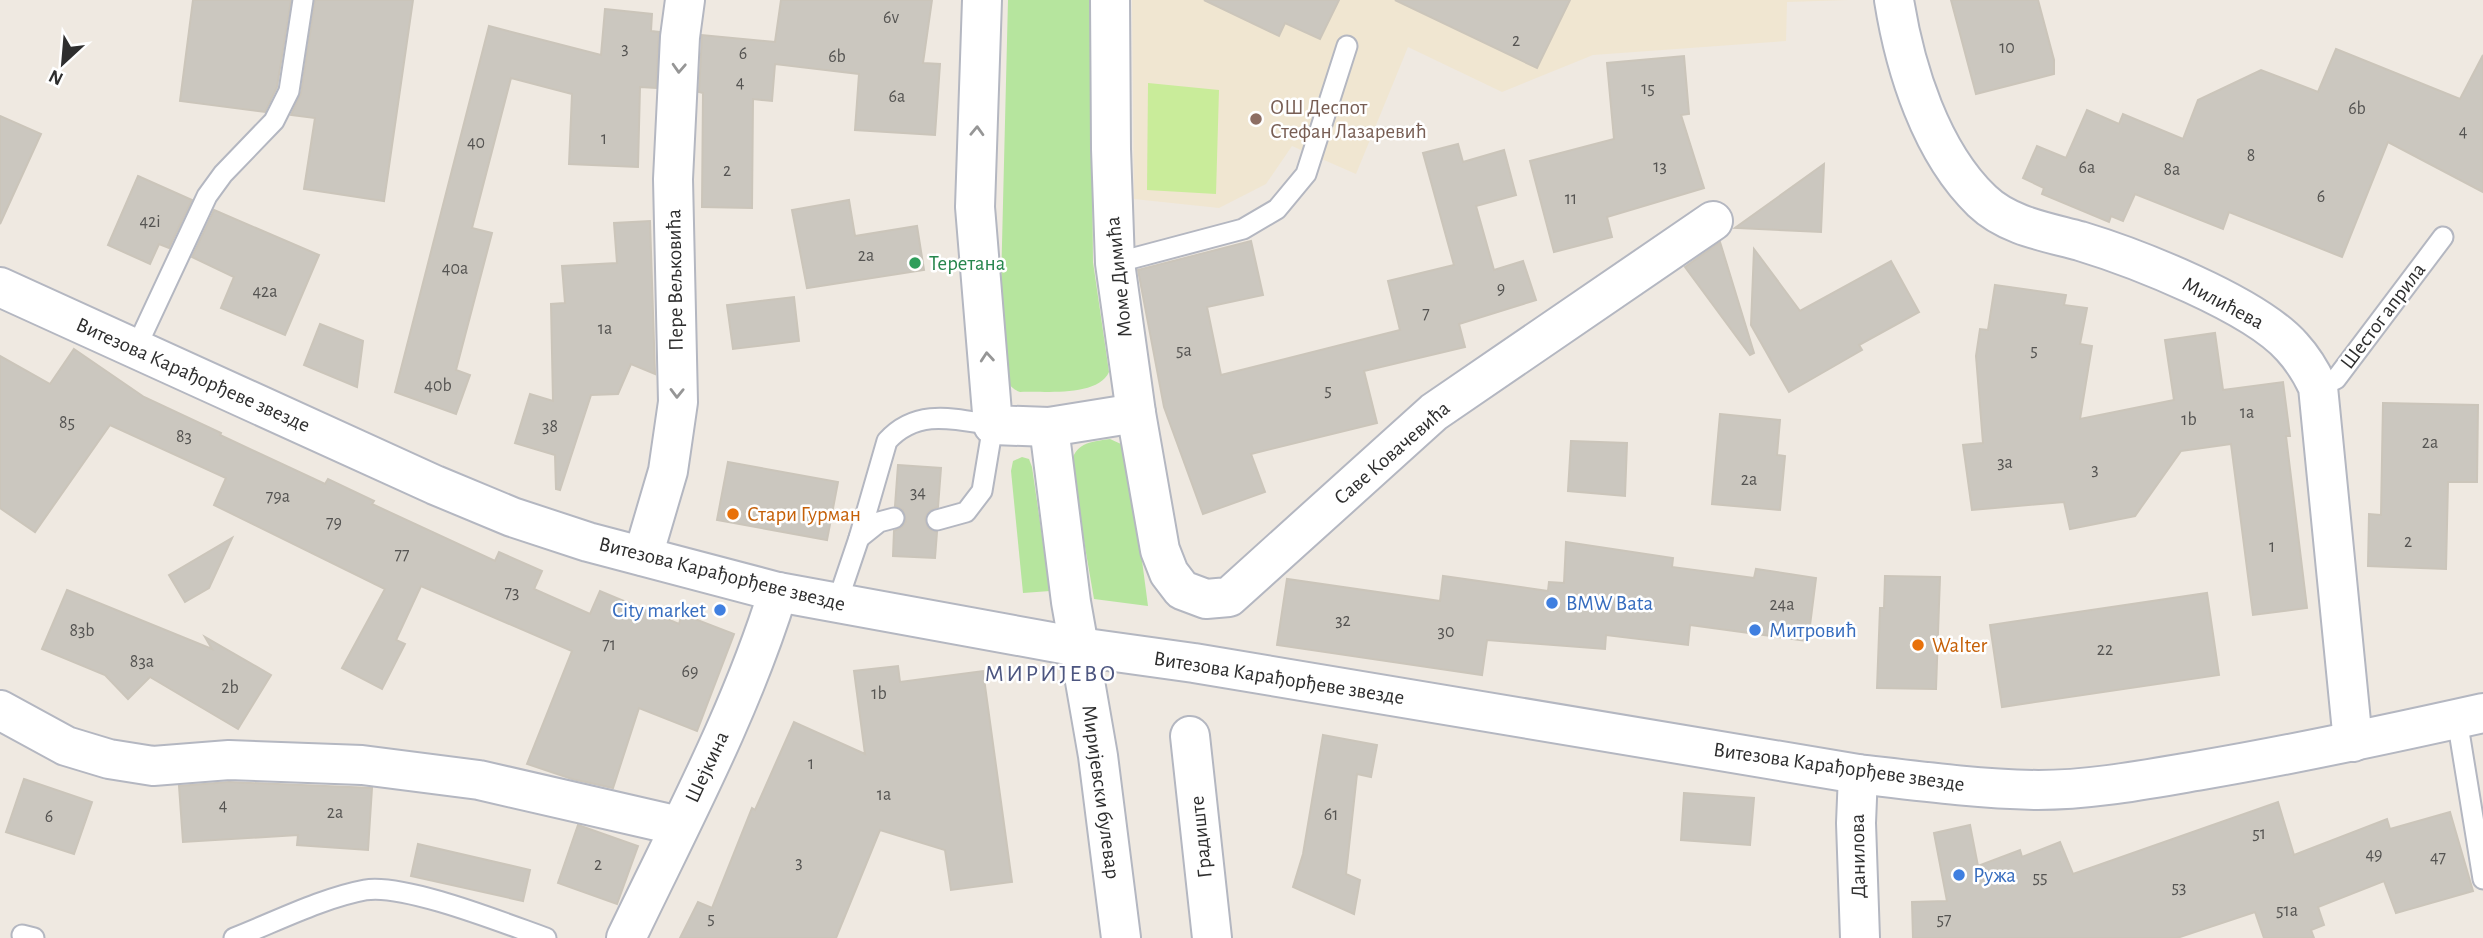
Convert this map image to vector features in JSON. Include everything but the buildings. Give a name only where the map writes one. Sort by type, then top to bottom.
[{"type":"street","name":"Пере Вељковића","points":[[643,556],[668,471],[678,402],[673,178],[685,0]]},
{"type":"street","points":[[982,0],[975,207],[993,425],[1049,427],[1136,413]]},
{"type":"street","name":"Моме Димића","points":[[1110,0],[1115,263],[1136,413],[1160,550]]},
{"type":"street","name":"Милићева","points":[[1894,0],[1903,41],[1927,117],[1951,165],[1983,202],[2013,221],[2140,262],[2254,317],[2291,346],[2309,368],[2318,387],[2353,742]]},
{"type":"street","name":"Саве Ковачевића","points":[[1160,550],[1169,573],[1182,590],[1206,599],[1229,597],[1434,412],[1713,221]]},
{"type":"street","name":"Витезова Карађорђеве звезде","points":[[0,287],[435,485],[512,517],[587,542],[778,592],[1079,647],[1194,663],[1858,774],[1969,786],[2040,790],[2106,785],[2166,776],[2353,742],[2470,716]]},
{"type":"street","name":"Миријевски булевар","points":[[1049,427],[1071,602],[1098,756],[1121,938]]},
{"type":"street","name":"Шејкина","points":[[626,938],[728,720],[766,631],[778,592]]},
{"type":"street","points":[[0,710],[66,746],[109,759],[153,766],[229,760],[362,765],[479,780],[679,826]]},
{"type":"street","name":"Градиште","points":[[1190,736],[1212,938]]},
{"type":"street","name":"Данилова","points":[[1858,774],[1856,823],[1860,938]]},
{"type":"lane","points":[[135,350],[207,196],[223,174],[274,121],[289,91],[303,0]]},
{"type":"lane","points":[[1115,263],[1243,229],[1277,209],[1306,174],[1347,46]]},
{"type":"lane","name":"Шестог априла","points":[[2318,387],[2336,379],[2443,237]]},
{"type":"lane","points":[[837,603],[887,441],[898,429],[914,420],[945,418],[993,425],[982,491],[966,512],[937,520]]},
{"type":"lane","points":[[859,538],[879,522],[894,518]]},
{"type":"lane","points":[[2470,716],[2483,879]]},
{"type":"lane","points":[[234,938],[321,904],[366,890],[385,890],[417,896],[546,938]]},
{"type":"shaded area","name":"ОШ Деспот Стефан Лазаревић","points":[[1132,0],[1849,0],[1787,2],[1786,41],[1593,55],[1502,92],[1408,47],[1356,174],[1292,146],[1266,184],[1219,208],[1134,199]]},
{"type":"green space","points":[[1008,0],[1093,0],[1093,262],[1109,372],[1094,386],[1082,389],[1020,392],[1010,385],[999,366]]},
{"type":"green space","points":[[1148,83],[1219,90],[1216,194],[1147,190]]},
{"type":"green space","points":[[1110,439],[1121,444],[1128,454],[1148,606],[1094,599],[1071,466],[1079,448]]},
{"type":"green space","points":[[1022,457],[1029,459],[1032,467],[1050,591],[1023,593],[1011,471],[1013,461]]},
{"type":"place","name":"ОШ Деспот Стефан Лазаревић","points":[[1256,119]]},
{"type":"place","name":"Теретана","points":[[915,263]]},
{"type":"place","name":"Стари Гурман","points":[[733,514]]},
{"type":"place","name":"BMW Bata","points":[[1552,603]]},
{"type":"place","name":"City market","points":[[720,610]]},
{"type":"place","name":"Митровић","points":[[1755,630]]},
{"type":"place","name":"Walter","points":[[1918,645]]},
{"type":"place","name":"Ружа","points":[[1959,875]]},
{"type":"district","name":"МИРИЈЕВО","points":[[1051,674]]}]
